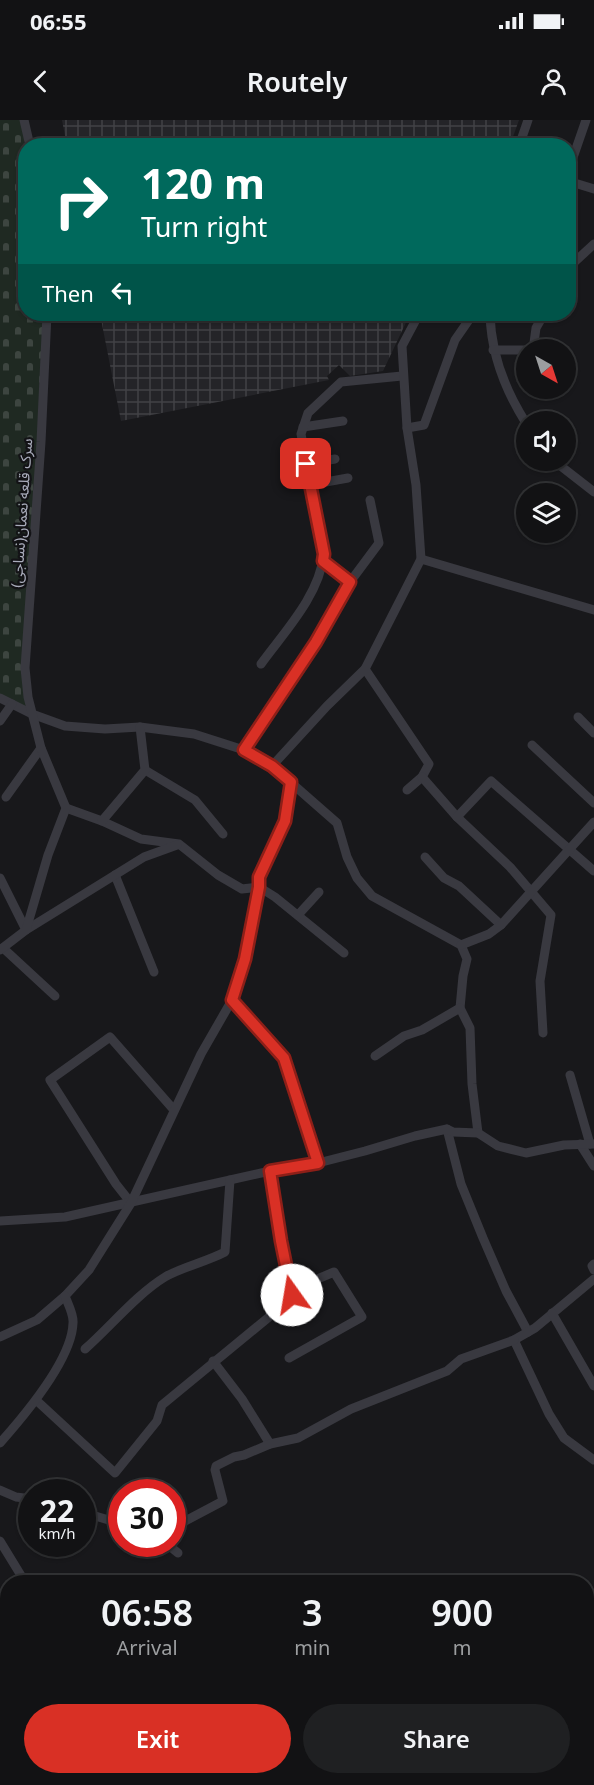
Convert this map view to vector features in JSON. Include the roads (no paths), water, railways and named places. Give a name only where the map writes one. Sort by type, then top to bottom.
[{"type":"street","points":[[24,120],[28,138]]},
{"type":"street","points":[[522,138],[528,120]]},
{"type":"street","points":[[576,149],[586,120]]},
{"type":"street","points":[[576,183],[594,189]]},
{"type":"street","points":[[576,261],[594,244]]},
{"type":"street","name":"سرک قلعه نعمان(نساجی)","points":[[47,321],[41,442],[25,668],[32,714],[41,748],[66,808]]},
{"type":"street","points":[[272,766],[327,706],[365,669],[421,559],[416,485],[402,376],[402,346],[415,321]]},
{"type":"street","points":[[407,428],[424,425],[455,340],[468,321]]},
{"type":"street","points":[[490,321],[493,350],[519,411]]},
{"type":"street","points":[[534,339],[540,321]]},
{"type":"street","points":[[493,350],[516,350]]},
{"type":"street","points":[[261,664],[309,599],[323,561],[324,554],[301,434],[308,413],[341,382],[402,376]]},
{"type":"street","points":[[303,427],[343,421]]},
{"type":"street","points":[[306,464],[335,459]]},
{"type":"street","points":[[567,471],[594,492]]},
{"type":"street","points":[[309,484],[348,478]]},
{"type":"street","points":[[244,750],[316,642],[350,582],[379,543],[370,500]]},
{"type":"street","points":[[421,559],[594,610]]},
{"type":"street","points":[[323,561],[350,582]]},
{"type":"street","points":[[365,669],[429,764],[422,777],[407,790]]},
{"type":"street","points":[[0,698],[32,714],[65,726],[105,729],[140,727],[194,734],[244,750],[272,766],[337,823],[347,857],[357,879],[372,896],[461,945],[467,959],[460,1008],[470,1029],[472,1084],[478,1133]]},
{"type":"street","points":[[0,721],[12,704]]},
{"type":"street","points":[[578,717],[594,733]]},
{"type":"street","points":[[102,821],[145,770],[140,727]]},
{"type":"street","points":[[532,745],[594,803]]},
{"type":"street","points":[[6,797],[41,748]]},
{"type":"street","points":[[145,770],[195,800],[222,834]]},
{"type":"street","points":[[422,777],[457,817],[510,867],[551,915],[540,981],[543,1033]]},
{"type":"street","points":[[457,817],[491,781],[534,816],[594,872]]},
{"type":"street","points":[[0,1337],[37,1320],[66,1296],[89,1270],[131,1203],[201,1054],[232,1000],[245,959],[259,877],[285,821],[291,782]]},
{"type":"street","points":[[26,930],[48,855],[66,808],[141,839],[179,844],[242,890],[259,887],[298,915],[344,953]]},
{"type":"street","points":[[461,945],[489,934],[501,925],[594,822]]},
{"type":"street","points":[[141,839],[144,857]]},
{"type":"street","points":[[55,996],[1,949],[26,930],[144,857],[179,844]]},
{"type":"street","points":[[425,857],[444,878],[459,886],[501,925]]},
{"type":"street","points":[[115,875],[154,972]]},
{"type":"street","points":[[0,878],[26,930]]},
{"type":"street","points":[[298,915],[319,892]]},
{"type":"street","points":[[232,1000],[284,1058],[318,1163]]},
{"type":"street","points":[[375,1056],[404,1036],[422,1030],[460,1008]]},
{"type":"street","points":[[131,1203],[116,1184],[50,1080],[110,1037],[174,1110]]},
{"type":"street","points":[[0,1221],[65,1216],[131,1203],[270,1171],[318,1163],[447,1129],[453,1132],[478,1133],[498,1146],[526,1153],[592,1144],[570,1075]]},
{"type":"street","points":[[447,1129],[461,1184],[506,1291],[528,1332]]},
{"type":"street","points":[[580,1144],[594,1166]]},
{"type":"street","points":[[270,1171],[292,1295]]},
{"type":"street","points":[[85,1349],[134,1302],[165,1277],[225,1252],[230,1180]]},
{"type":"street","points":[[594,1264],[592,1266],[594,1270]]},
{"type":"street","points":[[36,1400],[115,1473],[157,1421],[162,1405],[303,1285],[334,1272],[362,1317],[289,1358]]},
{"type":"street","points":[[186,1521],[223,1501],[216,1467],[234,1457],[270,1444],[298,1438],[351,1409],[447,1371],[461,1359],[514,1340],[528,1332],[594,1279]]},
{"type":"street","points":[[0,1443],[49,1382],[69,1343],[74,1321],[66,1296]]},
{"type":"street","points":[[552,1313],[594,1386]]},
{"type":"street","points":[[514,1340],[549,1414],[564,1438],[594,1460]]},
{"type":"street","points":[[213,1361],[237,1392],[270,1444]]},
{"type":"street","points":[[0,1490],[18,1497]]},
{"type":"street","points":[[0,1541],[21,1575]]}]
